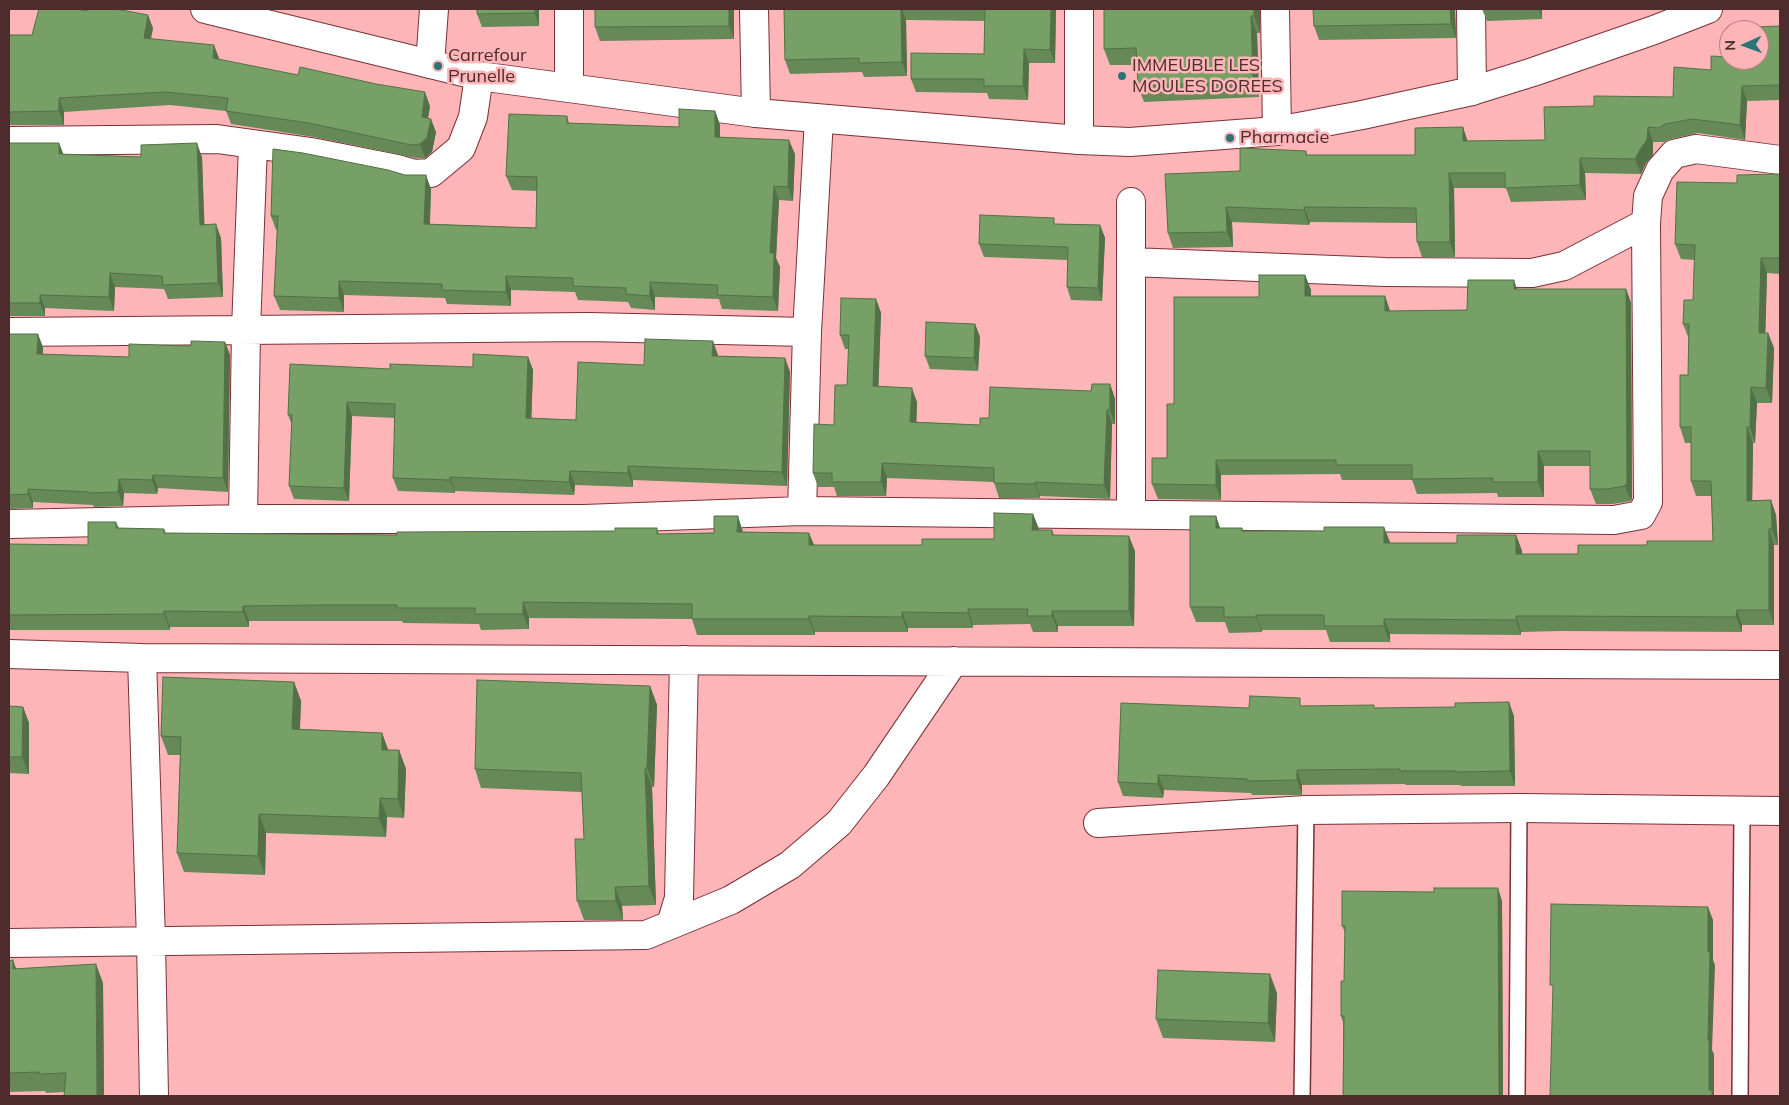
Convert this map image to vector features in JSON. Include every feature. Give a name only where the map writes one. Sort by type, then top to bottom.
[{"type":"street","points":[[205,9],[479,76],[756,113],[1079,140],[1130,142],[1277,131],[1472,91],[1654,30],[1708,9]]},
{"type":"street","points":[[430,64],[434,9]]},
{"type":"street","points":[[568,87],[569,9]]},
{"type":"street","points":[[754,9],[756,113]]},
{"type":"street","points":[[1079,9],[1079,140]]},
{"type":"street","points":[[1275,9],[1277,131]]},
{"type":"street","points":[[1471,9],[1472,91]]},
{"type":"street","points":[[9,140],[217,139],[311,152],[414,174],[431,173],[461,148],[472,117],[479,76]]},
{"type":"street","points":[[802,511],[807,332],[819,119]]},
{"type":"street","points":[[243,519],[246,330],[253,145]]},
{"type":"street","points":[[9,524],[243,519],[584,519],[802,511],[1614,520],[1641,515],[1648,502],[1646,223],[1648,196],[1660,170],[1674,154],[1696,149],[1780,160]]},
{"type":"street","points":[[1130,202],[1131,514]]},
{"type":"street","points":[[1131,262],[1385,272],[1532,273],[1564,266],[1646,223]]},
{"type":"street","points":[[9,332],[589,327],[807,332]]},
{"type":"street","points":[[9,654],[142,658],[1780,665]]},
{"type":"street","points":[[142,658],[154,1096]]},
{"type":"street","points":[[671,924],[679,898],[684,660]]},
{"type":"street","points":[[9,943],[646,935],[730,900],[790,865],[840,823],[876,776],[954,661]]},
{"type":"street","points":[[1098,823],[1306,810],[1519,808],[1780,812]]},
{"type":"lane","points":[[1517,1096],[1519,808]]},
{"type":"lane","points":[[1302,1096],[1306,810]]},
{"type":"lane","points":[[1740,1096],[1742,811]]},
{"type":"building","points":[[39,9],[77,9],[87,11],[87,9],[116,9],[148,15],[144,38],[214,45],[213,58],[298,75],[300,67],[376,84],[425,92],[422,117],[431,119],[427,138],[420,144],[411,145],[309,123],[226,111],[228,98],[165,92],[59,98],[59,111],[9,112],[9,37],[10,35],[32,35]]},
{"type":"building","points":[[477,9],[535,9],[535,13],[477,14]]},
{"type":"building","points":[[595,9],[729,9],[729,26],[595,27]]},
{"type":"building","points":[[784,9],[901,9],[902,62],[859,63],[859,58],[785,60]]},
{"type":"building","points":[[985,9],[1051,9],[1050,50],[1024,49],[1023,86],[984,86],[984,79],[911,79],[911,53],[984,54]]},
{"type":"building","points":[[1104,9],[1254,9],[1254,16],[1251,16],[1253,81],[1138,86],[1136,48],[1104,49]]},
{"type":"building","points":[[1313,9],[1450,9],[1451,24],[1314,26]]},
{"type":"building","points":[[1769,26],[1780,26],[1780,85],[1742,86],[1740,125],[1692,119],[1665,124],[1659,128],[1648,127],[1647,140],[1635,159],[1580,158],[1580,185],[1505,188],[1505,173],[1449,173],[1450,242],[1417,242],[1416,208],[1304,207],[1304,210],[1226,207],[1227,232],[1168,233],[1165,174],[1240,171],[1240,148],[1306,151],[1306,155],[1415,155],[1415,128],[1463,127],[1463,141],[1545,140],[1544,107],[1594,106],[1594,96],[1673,97],[1674,67],[1711,70],[1711,56],[1719,56],[1719,70],[1769,70]]},
{"type":"building","points":[[679,109],[715,111],[715,137],[789,140],[788,187],[774,186],[770,253],[774,253],[773,297],[717,295],[718,285],[650,282],[650,296],[626,294],[626,288],[573,286],[573,278],[506,276],[506,292],[442,290],[442,284],[339,281],[339,298],[274,296],[278,216],[271,216],[273,149],[303,153],[405,175],[426,175],[424,224],[536,228],[537,177],[506,176],[509,114],[567,116],[567,123],[679,127]]},
{"type":"building","points":[[9,143],[59,143],[59,154],[141,157],[141,145],[197,143],[200,225],[216,224],[218,283],[163,285],[162,276],[110,273],[109,297],[40,295],[40,303],[9,303]]},
{"type":"building","points":[[1780,174],[1780,258],[1761,258],[1759,333],[1768,333],[1766,388],[1751,387],[1750,427],[1747,427],[1747,501],[1771,500],[1772,529],[1769,529],[1769,610],[1737,610],[1736,617],[1516,616],[1516,620],[1384,619],[1384,626],[1324,626],[1324,615],[1224,617],[1224,607],[1190,607],[1190,516],[1216,516],[1216,528],[1242,528],[1242,531],[1324,531],[1324,527],[1384,527],[1384,543],[1457,543],[1457,535],[1516,535],[1516,554],[1578,554],[1578,545],[1647,545],[1647,541],[1713,541],[1711,481],[1691,481],[1691,427],[1680,427],[1680,375],[1688,375],[1689,324],[1683,324],[1684,300],[1693,300],[1695,245],[1675,244],[1677,182],[1737,183],[1737,175]]},
{"type":"building","points":[[980,215],[1054,218],[1054,224],[1100,225],[1098,288],[1067,287],[1068,247],[979,244]]},
{"type":"building","points":[[1259,275],[1305,275],[1305,296],[1385,296],[1385,311],[1467,310],[1468,280],[1514,280],[1514,289],[1626,289],[1627,483],[1625,486],[1607,489],[1590,489],[1590,451],[1538,451],[1538,482],[1493,482],[1493,478],[1412,479],[1412,465],[1336,465],[1336,460],[1216,460],[1216,485],[1152,484],[1152,458],[1167,458],[1167,404],[1174,404],[1174,297],[1259,297]]},
{"type":"building","points":[[841,298],[876,299],[873,386],[912,388],[910,422],[980,425],[980,418],[989,418],[990,387],[1091,391],[1092,384],[1110,384],[1110,410],[1107,410],[1104,485],[1035,482],[1035,484],[994,483],[994,468],[882,463],[881,482],[832,482],[832,473],[813,473],[814,424],[834,425],[835,385],[847,385],[849,335],[840,335]]},
{"type":"building","points":[[926,322],[975,324],[974,358],[925,356]]},
{"type":"building","points":[[9,334],[38,334],[37,354],[129,357],[129,344],[191,346],[191,341],[225,342],[223,478],[153,475],[152,480],[119,479],[118,492],[89,493],[28,489],[28,494],[9,495]]},
{"type":"building","points":[[645,339],[713,341],[712,356],[785,358],[782,472],[628,466],[628,473],[570,471],[569,482],[450,477],[450,480],[393,478],[395,404],[347,402],[344,488],[289,486],[292,415],[288,415],[290,364],[390,369],[390,364],[473,367],[473,354],[528,357],[526,418],[576,420],[578,362],[644,365]]},
{"type":"building","points":[[994,513],[1033,514],[1032,530],[1052,530],[1052,535],[1129,536],[1129,611],[1052,611],[1052,616],[1027,616],[1028,609],[968,609],[968,613],[902,612],[902,617],[809,616],[809,619],[692,619],[692,604],[523,602],[523,614],[475,614],[475,608],[397,608],[397,605],[320,605],[243,606],[243,612],[164,611],[164,614],[9,615],[9,544],[88,545],[88,522],[116,522],[116,528],[164,529],[164,533],[397,535],[397,532],[615,531],[615,528],[657,528],[657,534],[714,533],[714,516],[738,516],[737,532],[809,533],[809,545],[922,545],[922,539],[994,539]]},
{"type":"building","points":[[163,677],[294,682],[292,729],[382,733],[382,750],[399,750],[398,799],[380,798],[379,818],[259,814],[258,856],[177,853],[181,737],[161,736]]},
{"type":"building","points":[[477,680],[650,686],[647,768],[645,768],[649,886],[615,887],[616,901],[577,901],[575,839],[584,839],[581,773],[475,769]]},
{"type":"building","points":[[1250,696],[1300,698],[1300,706],[1374,705],[1374,708],[1455,707],[1455,703],[1509,702],[1510,771],[1297,770],[1297,780],[1247,781],[1247,779],[1158,775],[1158,784],[1118,782],[1121,703],[1249,708]]},
{"type":"building","points":[[9,706],[23,707],[22,757],[9,757]]},
{"type":"building","points":[[1434,888],[1498,888],[1499,1096],[1343,1096],[1344,1016],[1341,1016],[1341,981],[1344,981],[1345,926],[1342,926],[1342,891],[1434,892]]},
{"type":"building","points":[[1551,904],[1708,907],[1708,952],[1710,952],[1709,1090],[1712,1090],[1712,1096],[1550,1096],[1553,985],[1550,985]]},
{"type":"building","points":[[13,960],[13,969],[96,964],[97,1096],[64,1096],[66,1073],[9,1073],[9,961]]},
{"type":"building","points":[[1158,970],[1270,974],[1268,1023],[1156,1019]]},
{"type":"place","name":"Carrefour Prunelle","points":[[438,66]]},
{"type":"place","name":"IMMEUBLE LES MOULES DOREES","points":[[1122,76]]},
{"type":"place","name":"Pharmacie","points":[[1230,138]]}]
